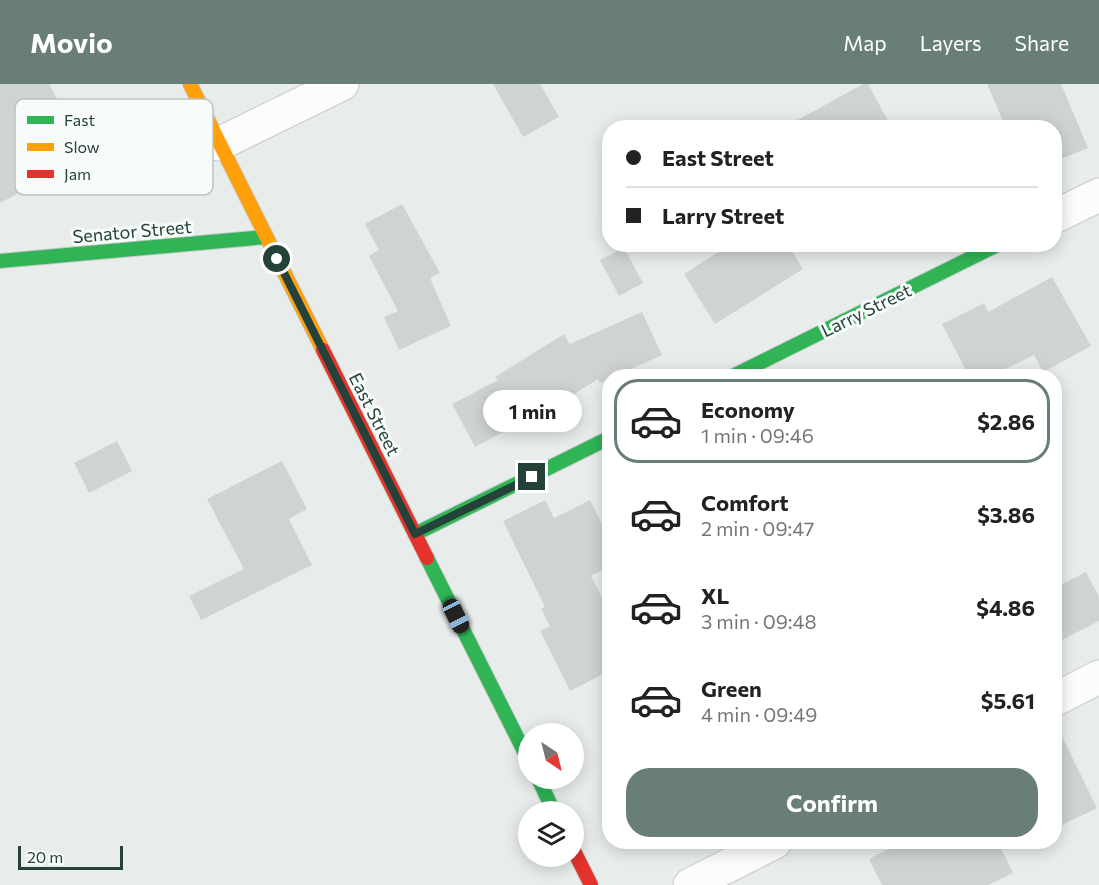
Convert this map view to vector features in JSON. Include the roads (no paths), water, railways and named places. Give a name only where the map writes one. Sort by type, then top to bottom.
[{"type":"street","name":"East Street","points":[[190,84],[197,99]]},
{"type":"street","points":[[219,144],[342,84]]},
{"type":"street","name":"East Street","points":[[213,132],[518,739]]},
{"type":"street","points":[[1062,213],[1099,195]]},
{"type":"street","name":"Senator Street","points":[[0,261],[266,237]]},
{"type":"street","name":"Larry Street","points":[[747,369],[983,252]]},
{"type":"street","points":[[415,534],[602,441]]},
{"type":"street","points":[[1062,696],[1099,677]]},
{"type":"street","points":[[690,885],[761,849]]},
{"type":"street","points":[[582,867],[591,885]]}]
